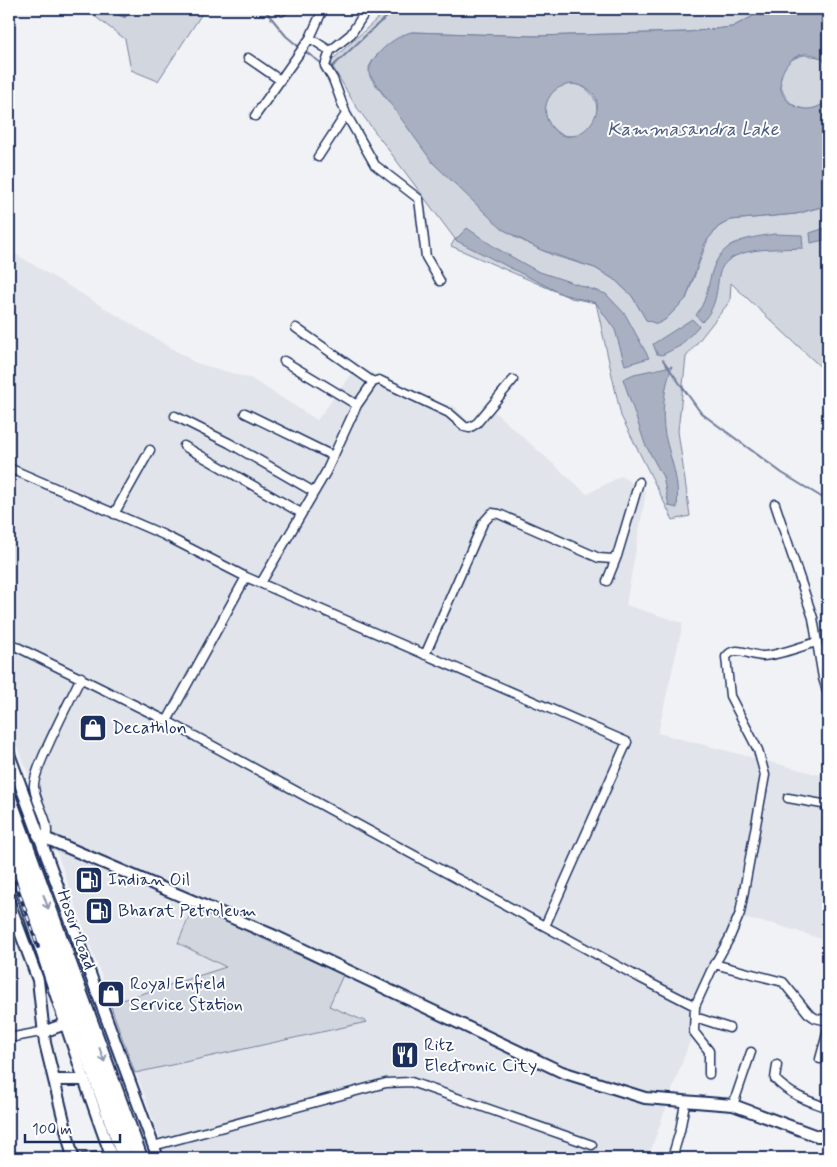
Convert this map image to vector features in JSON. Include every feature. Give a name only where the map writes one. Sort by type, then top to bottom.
[{"type":"highway","name":"Hosur Road","points":[[9,799],[19,857],[116,1158]]},
{"type":"highway","name":"Hosur Road","points":[[9,834],[140,1158]]},
{"type":"street","points":[[255,116],[310,38],[323,9]]},
{"type":"street","points":[[367,9],[351,34],[330,51],[325,66],[334,80],[346,114],[375,165],[419,199],[426,257],[440,281]]},
{"type":"street","points":[[310,38],[330,51]]},
{"type":"street","points":[[248,58],[280,80]]},
{"type":"street","points":[[318,157],[346,114]]},
{"type":"street","points":[[296,328],[373,382]]},
{"type":"street","points":[[284,361],[357,405]]},
{"type":"street","points":[[261,583],[347,431],[357,405],[373,382],[379,380],[449,413],[464,427],[470,428],[477,423],[513,380]]},
{"type":"street","points":[[245,413],[333,456]]},
{"type":"street","points":[[174,416],[228,443],[314,492]]},
{"type":"street","points":[[184,446],[301,512]]},
{"type":"street","points":[[114,514],[150,450]]},
{"type":"street","points":[[9,468],[164,535],[261,583],[627,742],[545,926]]},
{"type":"street","points":[[607,581],[617,556],[639,482]]},
{"type":"street","points":[[775,504],[812,618],[823,678],[828,694]]},
{"type":"street","points":[[425,655],[486,516],[492,513],[499,514],[599,558],[612,559],[617,556]]},
{"type":"street","points":[[167,721],[246,576]]},
{"type":"street","points":[[709,1074],[709,1051],[694,1032],[695,1006],[740,913],[765,775],[758,750],[730,696],[726,658],[731,652],[736,650],[763,656],[817,642]]},
{"type":"street","points":[[9,643],[167,721],[695,1006]]},
{"type":"street","points":[[42,837],[49,828],[34,786],[40,765],[81,677]]},
{"type":"street","points":[[9,754],[42,837],[158,1158]]},
{"type":"street","points":[[788,798],[828,806],[827,840]]},
{"type":"street","points":[[42,837],[275,936],[562,1072],[645,1098],[685,1103],[733,1105],[817,1136],[823,1136],[828,1131]]},
{"type":"street","points":[[19,857],[50,977],[83,1080],[116,1158],[84,1158]]},
{"type":"street","points":[[9,902],[13,928],[38,980],[46,1031],[46,1043],[73,1158]]},
{"type":"street","points":[[714,964],[784,982],[808,1013],[815,1018],[828,1021]]},
{"type":"street","points":[[38,980],[50,977]]},
{"type":"street","points":[[695,1017],[729,1028]]},
{"type":"street","points":[[9,1038],[46,1031],[65,1024]]},
{"type":"street","points":[[820,1059],[828,1030]]},
{"type":"street","points":[[733,1105],[751,1052]]},
{"type":"street","points":[[777,1065],[775,1078],[784,1089],[799,1098],[828,1108]]},
{"type":"street","points":[[54,1080],[83,1080]]},
{"type":"street","points":[[153,1146],[386,1083],[411,1082],[592,1145]]},
{"type":"street","points":[[672,1158],[680,1131],[685,1103]]},
{"type":"shaded area","points":[[85,9],[205,9],[158,81],[131,70],[125,39]]},
{"type":"shaded area","points":[[388,9],[767,9],[732,27],[688,32],[535,36],[412,32],[395,40],[375,57],[369,67],[370,77],[391,105],[515,237],[552,255],[595,268],[615,280],[632,296],[648,322],[686,299],[708,239],[718,227],[731,220],[796,214],[828,205],[828,374],[731,283],[730,301],[686,357],[678,431],[690,516],[673,520],[621,416],[596,303],[571,298],[451,246],[455,239],[355,105],[330,62]]},
{"type":"shaded area","points":[[804,55],[819,57],[828,64],[828,100],[815,108],[802,109],[792,104],[784,94],[781,83],[782,71],[789,61]]},
{"type":"shaded area","points":[[571,84],[581,86],[589,92],[595,100],[597,110],[595,120],[589,128],[581,134],[571,136],[561,134],[553,128],[547,120],[545,110],[547,100],[553,92],[561,86]]},
{"type":"shaded area","points":[[9,250],[196,363],[252,379],[317,420],[358,366],[433,403],[454,406],[471,424],[489,407],[587,494],[621,476],[646,492],[626,605],[683,623],[658,733],[828,777],[828,941],[774,924],[734,917],[648,1158],[167,1158],[30,778],[9,728]]},
{"type":"shaded area","points":[[193,907],[343,975],[329,1006],[367,1022],[135,1073],[110,1004],[226,967],[178,943]]},
{"type":"water","name":"Kammasandra Lake","points":[[767,9],[828,9],[828,64],[815,55],[803,54],[792,59],[785,68],[781,79],[781,91],[787,101],[800,108],[815,108],[828,100],[828,205],[796,214],[731,220],[718,227],[705,243],[686,299],[665,320],[657,324],[646,320],[632,296],[615,280],[595,268],[541,250],[502,229],[433,163],[369,74],[373,61],[384,48],[398,37],[412,32],[535,36],[688,32],[732,27]],"holes":[[[569,84],[589,90],[597,100],[596,112],[591,124],[581,132],[570,136],[558,133],[548,121],[546,115],[546,105],[552,93]]]},
{"type":"water","points":[[828,227],[828,239],[811,243],[810,233]]},
{"type":"water","points":[[467,228],[496,248],[537,271],[606,294],[625,314],[649,358],[625,365],[615,330],[596,303],[562,294],[455,240]]},
{"type":"water","points":[[774,234],[802,235],[803,248],[767,249],[731,258],[723,266],[713,306],[702,322],[696,315],[704,301],[711,275],[720,255],[727,248],[743,240]]},
{"type":"water","points":[[692,319],[699,326],[680,346],[662,355],[657,354],[653,344]]},
{"type":"water","points":[[672,366],[665,392],[663,418],[665,435],[676,479],[677,508],[669,506],[663,477],[645,444],[623,379],[634,374]]},
{"type":"waterway","points":[[105,9],[125,17],[131,9]]},
{"type":"waterway","points":[[264,9],[286,36],[299,47]]},
{"type":"waterway","points":[[330,69],[379,23],[398,9]]},
{"type":"waterway","points":[[303,50],[324,65]]},
{"type":"waterway","points":[[663,360],[701,413],[782,473],[828,501]]},
{"type":"railway","points":[[9,864],[38,947]]},
{"type":"place","name":"Decathlon","points":[[93,728]]},
{"type":"place","name":"Indian Oil","points":[[89,880]]},
{"type":"place","name":"Bharat Petroleum","points":[[99,911]]},
{"type":"place","name":"Royal Enfield Service Station","points":[[111,994]]},
{"type":"place","name":"Ritz Electronic City","points":[[405,1055]]}]
